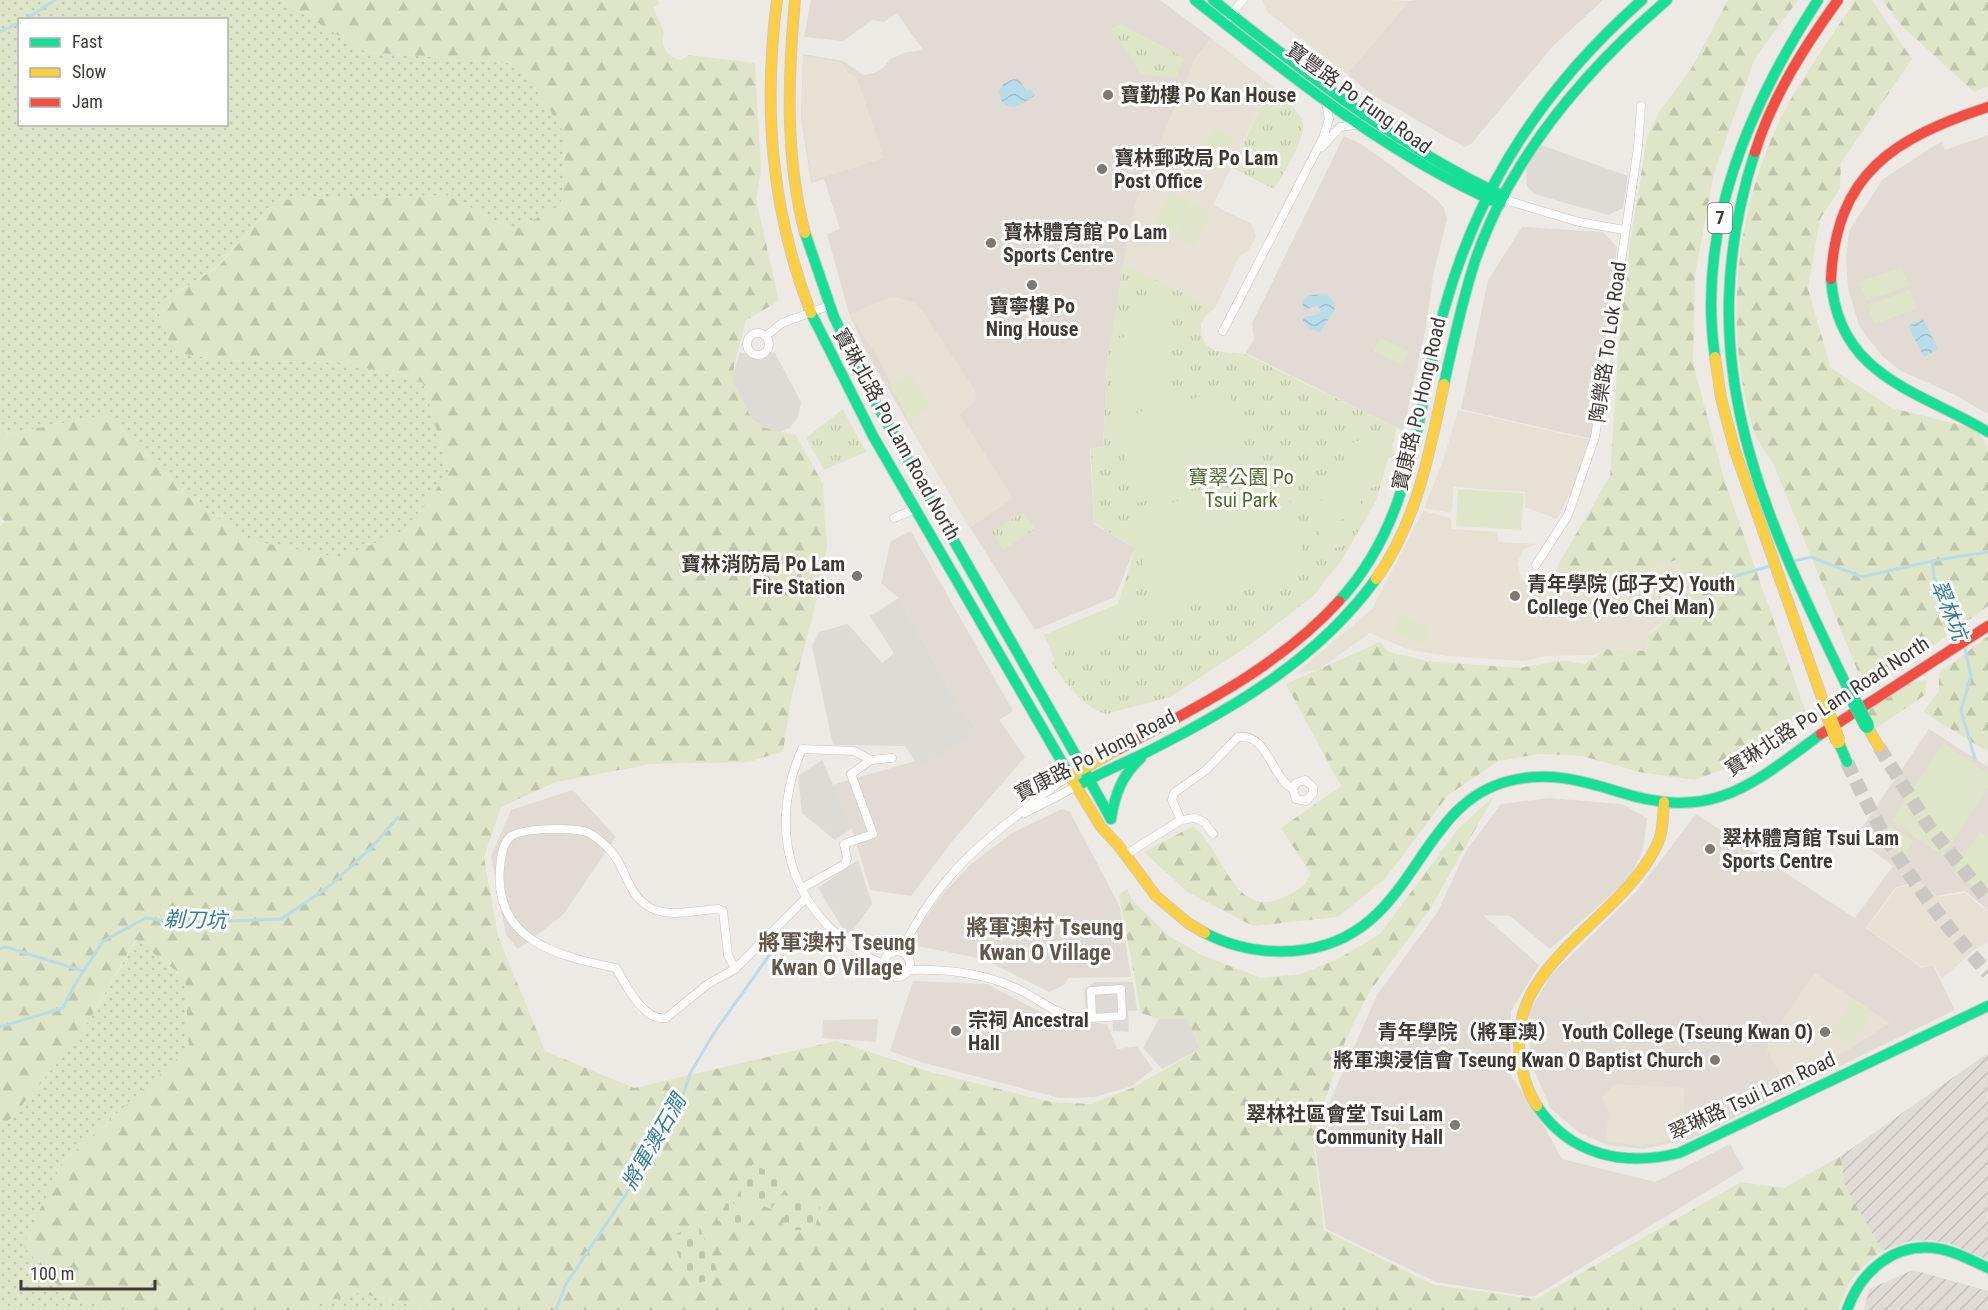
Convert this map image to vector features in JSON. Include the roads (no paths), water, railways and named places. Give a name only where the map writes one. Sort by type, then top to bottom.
[{"type":"main road","name":"寶琳北路 Po Lam Road North","points":[[777,0],[769,100],[775,170],[791,254],[810,312],[856,406],[915,509],[1080,777],[1111,819],[1117,843]]},
{"type":"main road","name":"寶琳北路 Po Lam Road North","points":[[795,0],[791,45],[792,155],[796,187],[810,248],[831,305],[891,431],[1080,777],[1100,826],[1117,843],[1138,876],[1161,902],[1194,928],[1249,950],[1287,953],[1327,945],[1362,928],[1395,897],[1449,818],[1465,803],[1493,787],[1528,776],[1564,776],[1646,800],[1688,805],[1751,784],[1850,714],[1988,627]]},
{"type":"main road","name":"寶豐路 Po Fung Road","points":[[1195,0],[1228,19],[1377,127],[1486,193]]},
{"type":"main road","name":"寶豐路 Po Fung Road","points":[[1213,0],[1228,19],[1356,125],[1430,173],[1505,201]]},
{"type":"main road","name":"寶康路 Po Hong Road","points":[[1080,777],[1269,663],[1326,616],[1362,573],[1384,537],[1409,475],[1444,310],[1486,193],[1523,131],[1551,92],[1599,39],[1642,0]]},
{"type":"main road","name":"寶康路 Po Hong Road","points":[[1080,777],[1154,748],[1253,691],[1304,657],[1347,617],[1388,562],[1419,497],[1433,445],[1461,306],[1478,254],[1539,135],[1576,87],[1612,47],[1667,0]]},
{"type":"main road","name":"7","points":[[1818,0],[1786,47],[1755,106],[1734,161],[1721,212],[1713,278],[1714,344],[1721,397],[1743,453],[1805,596],[1879,747]]},
{"type":"main road","name":"7","points":[[1838,0],[1795,64],[1770,110],[1753,150],[1738,204],[1730,264],[1728,332],[1743,453],[1838,741],[1847,762]]},
{"type":"main road","points":[[1988,107],[1917,135],[1869,170],[1848,197],[1839,217],[1829,255],[1832,290],[1841,325],[1861,357],[1897,387],[1988,432]]},
{"type":"main road","points":[[1111,819],[1114,795],[1124,774],[1154,748]]},
{"type":"main road","name":"翠琳路 Tsui Lam Road","points":[[1664,802],[1662,830],[1655,848],[1622,895],[1542,973],[1529,992],[1519,1022],[1519,1064],[1528,1092],[1537,1107],[1557,1129],[1587,1150],[1608,1158],[1631,1160],[1656,1160],[1679,1153],[1988,1006]]},
{"type":"main road","points":[[1847,1310],[1862,1277],[1882,1260],[1903,1251],[1921,1248],[1940,1249],[1988,1268]]},
{"type":"street","points":[[1228,19],[1243,0]]},
{"type":"street","points":[[1223,331],[1328,124],[1326,102]]},
{"type":"street","name":"陶樂路 To Lok Road","points":[[1536,565],[1568,515],[1595,437],[1638,147],[1641,106]]},
{"type":"street","points":[[1310,162],[1340,127],[1356,125]]},
{"type":"street","name":"寶豐路 Po Fung Road","points":[[1505,201],[1579,222],[1624,230]]},
{"type":"street","points":[[766,336],[782,323],[831,305]]},
{"type":"street","points":[[894,518],[915,509]]},
{"type":"street","points":[[1181,820],[1172,800],[1174,794],[1206,770],[1238,737],[1249,736],[1258,743],[1285,785],[1293,789]]},
{"type":"street","points":[[872,760],[854,751],[802,749],[787,790],[785,822],[788,848],[807,898],[831,931],[847,945],[884,965],[887,972],[893,976],[900,977],[908,970],[934,969],[984,976],[1021,990],[1061,1014],[1092,1017],[1122,1016],[1121,989],[1091,991],[1092,1017]]},
{"type":"street","points":[[802,888],[845,864],[847,858],[844,844],[873,834],[851,774],[872,760],[892,758]]},
{"type":"street","name":"寶康路 Po Hong Road","points":[[901,952],[921,913],[954,870],[972,851],[1013,819],[1080,777]]},
{"type":"street","name":"寶康路 Po Hong Road","points":[[1013,819],[1080,777]]},
{"type":"street","points":[[1125,855],[1181,820],[1200,819],[1214,834]]},
{"type":"street","points":[[735,969],[728,955],[723,911],[715,909],[668,913],[642,903],[632,893],[614,854],[588,832],[525,830],[513,835],[506,844],[500,867],[500,884],[507,908],[521,934],[530,941],[586,963],[616,968],[628,992],[655,1017],[666,1018],[708,984],[735,969],[807,898]]},
{"type":"street","points":[[884,965],[889,954],[901,952],[909,961],[908,970]]},
{"type":"water","points":[[1014,79],[1019,80],[1027,91],[1031,89],[1035,95],[1011,107],[1002,102],[999,92],[1004,83]]},
{"type":"water","points":[[1327,294],[1334,302],[1335,309],[1320,333],[1307,327],[1303,321],[1304,317],[1319,314],[1321,309],[1317,306],[1304,310],[1302,302],[1308,295]]},
{"type":"water","points":[[1923,319],[1938,349],[1924,357],[1908,326]]},
{"type":"waterway","points":[[27,18],[55,0]]},
{"type":"waterway","points":[[0,32],[18,23]]},
{"type":"waterway","points":[[1931,561],[1988,552]]},
{"type":"waterway","name":"翠林坑","points":[[1794,561],[1811,557],[1862,577],[1932,561],[1934,577],[1961,639]]},
{"type":"waterway","name":"翠林坑","points":[[1694,588],[1770,566]]},
{"type":"waterway","name":"翠林坑","points":[[1964,645],[1971,676],[1961,710],[1975,759]]},
{"type":"waterway","name":"剃刀坑","points":[[0,1027],[63,1008],[74,986],[103,941],[146,918],[179,923],[281,919],[331,885],[374,845],[398,817]]},
{"type":"waterway","name":"將軍澳石澗","points":[[556,1310],[566,1284],[623,1199],[678,1109],[691,1072],[714,1033],[776,946]]},
{"type":"waterway","points":[[0,948],[6,947],[83,971]]},
{"type":"tunnel","points":[[1879,747],[1928,825],[1988,900]]},
{"type":"tunnel","points":[[1847,762],[1876,819],[1909,873],[1946,924],[1988,973]]},
{"type":"place","name":"寶勤樓 Po Kan House","points":[[1108,95]]},
{"type":"place","name":"寶林郵政局 Po Lam Post Office","points":[[1102,169]]},
{"type":"place","name":"寶林體育館 Po Lam Sports Centre","points":[[991,243]]},
{"type":"place","name":"寶寧樓 Po Ning House","points":[[1032,285]]},
{"type":"place","name":"寶林消防局 Po Lam Fire Station","points":[[857,576]]},
{"type":"place","name":"青年學院 (邱子文) Youth College (Yeo Chei Man)","points":[[1515,596]]},
{"type":"place","name":"翠林體育館 Tsui Lam Sports Centre","points":[[1710,849]]},
{"type":"place","name":"宗祠 Ancestral Hall","points":[[956,1031]]},
{"type":"place","name":"青年學院（將軍澳） Youth College (Tseung Kwan O)","points":[[1825,1032]]},
{"type":"place","name":"將軍澳浸信會 Tseung Kwan O Baptist Church","points":[[1715,1060]]},
{"type":"place","name":"翠林社區會堂 Tsui Lam Community Hall","points":[[1455,1125]]},
{"type":"district","name":"將軍澳村 Tseung Kwan O Village","points":[[1045,940]]},
{"type":"district","name":"將軍澳村 Tseung Kwan O Village","points":[[837,954]]},
{"type":"park label","name":"寶翠公園 Po Tsui Park","points":[[1241,488]]}]
